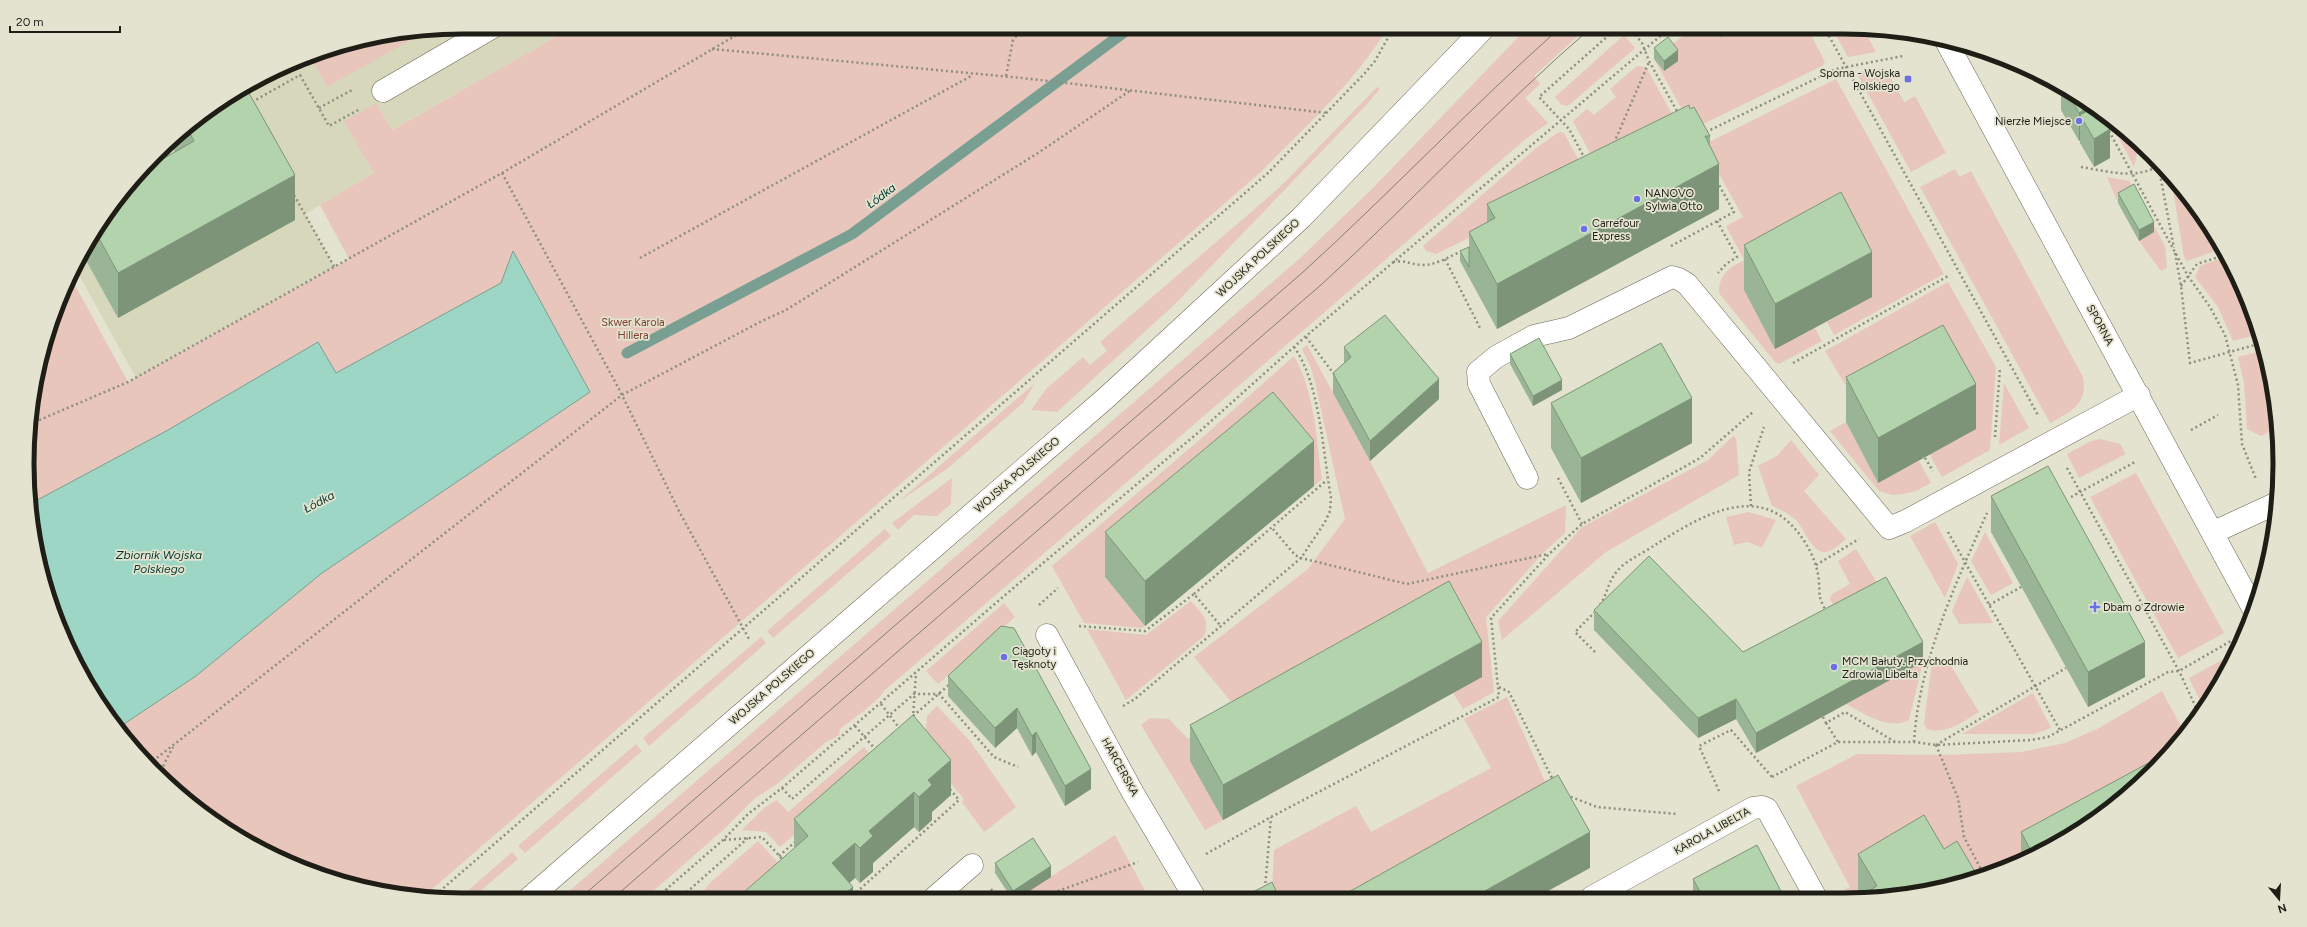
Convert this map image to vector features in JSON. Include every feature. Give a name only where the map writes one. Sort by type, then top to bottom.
[{"type":"street","points":[[382,91],[480,34]]},
{"type":"street","name":"WOJSKA POLSKIEGO","points":[[535,893],[1160,350],[1301,218],[1478,34]]},
{"type":"street","name":"SPORNA","points":[[1950,48],[2214,532],[2250,602]]},
{"type":"street","points":[[1527,478],[1479,384],[1478,372],[1496,358],[1534,336],[1569,328],[1672,277],[1688,284],[1889,528],[1934,507],[2139,395]]},
{"type":"street","points":[[2214,532],[2270,507]]},
{"type":"street","name":"HARCERSKA","points":[[1047,635],[1134,793],[1192,893]]},
{"type":"street","name":"KAROLA LIBELTA","points":[[1599,893],[1753,808],[1762,807],[1767,809],[1813,893]]},
{"type":"street","points":[[940,893],[972,865]]},
{"type":"path","points":[[36,421],[128,382],[335,268],[502,173],[738,34]]},
{"type":"path","points":[[1006,76],[1013,40],[1018,34]]},
{"type":"path","points":[[439,892],[1268,173],[1327,113],[1375,61],[1390,34]]},
{"type":"path","points":[[1586,161],[1562,120],[1540,97],[1610,34]]},
{"type":"path","points":[[1634,34],[1646,49],[1649,61],[1682,120]]},
{"type":"path","points":[[662,893],[723,840],[748,814],[782,788],[855,726],[1200,431],[1392,262],[1663,34]]},
{"type":"path","points":[[1828,34],[2179,670],[2196,708]]},
{"type":"path","points":[[711,49],[974,75],[1006,76],[1327,113]]},
{"type":"path","points":[[1704,133],[1846,66],[1903,56]]},
{"type":"path","points":[[1612,147],[1649,61]]},
{"type":"path","points":[[245,105],[300,75],[329,126],[375,100],[382,91]]},
{"type":"path","points":[[640,258],[974,75]]},
{"type":"path","points":[[154,760],[193,728],[622,395],[760,322],[786,310],[1038,153],[1131,90]]},
{"type":"path","points":[[319,108],[347,93]]},
{"type":"path","points":[[2106,126],[2188,276],[2217,318],[2230,351],[2238,385],[2242,444],[2253,473],[2271,501]]},
{"type":"path","points":[[2081,167],[2132,174],[2148,172],[2154,168]]},
{"type":"path","points":[[502,173],[622,395],[680,513],[749,639]]},
{"type":"path","points":[[2160,173],[2181,286],[2190,363],[2256,344]]},
{"type":"path","points":[[1669,247],[1734,212],[1715,179]]},
{"type":"path","points":[[294,194],[335,268]]},
{"type":"path","points":[[1717,276],[1726,264],[1737,257],[1718,221]]},
{"type":"path","points":[[1392,262],[1404,260],[1419,265],[1428,265],[1466,249]]},
{"type":"path","points":[[2181,286],[2197,264],[2219,257]]},
{"type":"path","points":[[1751,506],[1749,472],[1777,391],[1777,372],[1950,275]]},
{"type":"path","points":[[1305,337],[1338,379]]},
{"type":"path","points":[[1123,706],[1135,700],[1220,625],[1301,558],[1330,511],[1331,498],[1312,386],[1302,360],[1294,347]]},
{"type":"path","points":[[1995,445],[2000,368]]},
{"type":"path","points":[[1206,854],[1271,817],[1499,697],[1491,618],[1548,554],[1582,524],[1700,458],[1777,391]]},
{"type":"path","points":[[2188,432],[2218,415]]},
{"type":"path","points":[[2071,497],[2135,462]]},
{"type":"path","points":[[1079,626],[1145,632],[1273,529],[1328,480]]},
{"type":"path","points":[[1595,652],[1575,632],[1594,613],[1602,602],[1608,583],[1622,566],[1678,531],[1724,509],[1751,506],[1774,512],[1785,518],[1808,547],[1816,565],[1819,582],[1818,597],[1827,614]]},
{"type":"path","points":[[1934,507],[2061,732]]},
{"type":"path","points":[[1914,742],[1916,721],[1929,663],[1966,562],[1988,512]]},
{"type":"path","points":[[1273,529],[1295,555],[1301,558],[1407,584],[1548,554]]},
{"type":"path","points":[[1816,565],[1850,545]]},
{"type":"path","points":[[1989,605],[2021,587]]},
{"type":"path","points":[[1036,608],[1058,588]]},
{"type":"path","points":[[1194,594],[1220,625]]},
{"type":"path","points":[[1772,778],[1838,742],[1914,742],[1936,745],[2031,740],[2048,737],[2061,732],[2168,672],[2179,670],[2232,641]]},
{"type":"path","points":[[1936,745],[2066,668]]},
{"type":"path","points":[[912,722],[916,673]]},
{"type":"path","points":[[913,716],[956,678]]},
{"type":"path","points":[[1499,687],[1509,692],[1554,782]]},
{"type":"path","points":[[782,788],[792,799],[914,694],[939,694],[994,757],[1018,766]]},
{"type":"path","points":[[880,704],[902,731]]},
{"type":"path","points":[[1826,724],[1845,712],[1898,743]]},
{"type":"path","points":[[1823,717],[1838,742]]},
{"type":"path","points":[[855,726],[878,753]]},
{"type":"path","points":[[1722,798],[1699,746],[1731,730],[1772,778],[1767,809]]},
{"type":"path","points":[[163,770],[168,754],[175,744]]},
{"type":"path","points":[[1936,745],[1958,798],[1964,837],[1981,870]]},
{"type":"path","points":[[856,893],[959,800],[945,783]]},
{"type":"path","points":[[1559,794],[1569,796],[1596,807],[1680,814]]},
{"type":"path","points":[[1256,893],[1265,888],[1271,817]]},
{"type":"path","points":[[723,840],[762,837],[788,866]]},
{"type":"path","points":[[686,893],[749,838]]},
{"type":"path","points":[[779,856],[797,841]]},
{"type":"path","points":[[1053,893],[1140,861]]},
{"type":"path","points":[[666,889],[670,893]]},
{"type":"shaded area","points":[[561,34],[391,130],[345,121],[374,173],[305,214],[335,268],[136,378],[78,274],[106,225],[141,180],[180,141],[202,123],[225,106],[274,78],[325,57],[380,42],[435,35]]},
{"type":"green space","name":"Skwer Karola Hillera","points":[[561,34],[1383,34],[1361,66],[1330,102],[1262,171],[429,891],[380,885],[352,878],[325,870],[274,849],[225,821],[180,786],[160,767],[141,747],[106,702],[78,653],[57,602],[49,575],[42,547],[35,492],[35,435],[42,380],[57,325],[74,283],[128,382],[349,259],[320,205],[374,173],[344,121],[376,103],[392,130]]},
{"type":"green space","points":[[1521,34],[1580,34],[1534,76],[1540,84],[1525,98],[1548,123],[1527,138],[884,691],[871,705],[840,729],[839,735],[825,743],[777,784],[754,799],[723,830],[651,893],[567,893],[1298,260],[1372,189]]},
{"type":"green space","points":[[1685,34],[1811,34],[1825,62],[1822,66],[1693,129],[1654,59],[1664,71],[1678,61],[1668,48]]},
{"type":"green space","points":[[1835,34],[1867,35],[1876,52],[1848,57]]},
{"type":"green space","points":[[1624,35],[1635,48],[1568,106],[1562,105],[1555,97]]},
{"type":"green space","points":[[416,37],[327,87],[313,62],[380,42]]},
{"type":"green space","points":[[1637,66],[1646,67],[1683,134],[1601,174],[1573,121],[1587,109],[1594,115],[1616,97],[1610,89]]},
{"type":"green space","points":[[1885,68],[1904,102],[1915,96],[1946,153],[1911,172],[1856,72]]},
{"type":"green space","points":[[1836,79],[1944,274],[1834,335],[1827,322],[1872,297],[1775,349],[1815,328],[1822,341],[1779,364],[1775,362],[1719,293],[1719,286],[1726,272],[1744,260],[1726,226],[1743,217],[1703,145]]},
{"type":"green space","points":[[1377,87],[1380,89],[1368,103],[1175,304],[1057,412],[1031,410],[1046,389],[1083,357],[1090,365],[1107,351],[1100,342],[1280,187]]},
{"type":"green space","points":[[1559,132],[1564,133],[1589,179],[1436,254],[1426,251],[1423,246],[1536,148]]},
{"type":"green space","points":[[2116,132],[2137,151],[2134,167]]},
{"type":"green space","points":[[1955,169],[1960,177],[1971,171],[2083,377],[2084,387],[2080,401],[2071,411],[2050,423],[1920,187]]},
{"type":"green space","points":[[2107,177],[2129,181],[2165,246],[2167,268],[2161,271],[2139,241],[2154,232],[2118,203]]},
{"type":"green space","points":[[2173,188],[2201,225],[2216,251],[2187,261],[2184,257]]},
{"type":"green space","points":[[2220,259],[2240,299],[2253,336],[2233,341],[2218,307],[2195,277],[2200,266]]},
{"type":"green space","points":[[1948,282],[1996,367],[1990,450],[1942,477],[1930,455],[1861,411],[1825,351]]},
{"type":"green space","points":[[1307,345],[1370,461],[1428,573],[1566,505],[1565,533],[1544,552],[1486,617],[1494,692],[1463,709],[1453,693],[1205,830],[1141,725],[1150,718],[1169,719],[1188,739],[1233,704],[1194,657],[1308,569],[1345,519],[1315,382],[1311,368],[1302,349]]},
{"type":"green space","points":[[2258,352],[2265,380],[2272,430],[2261,436],[2247,429],[2244,383],[2238,357]]},
{"type":"green space","points":[[1294,356],[1301,370],[1311,400],[1322,479],[1314,486],[1105,577],[1145,626],[1141,628],[1084,623],[1052,566],[1204,436]]},
{"type":"green space","points":[[1035,383],[1023,403],[947,469],[898,502]]},
{"type":"green space","points":[[2004,383],[2029,428],[1999,445]]},
{"type":"green space","points":[[1846,422],[1878,483],[1919,461],[1931,483],[1916,491],[1903,494],[1892,495],[1879,491],[1830,431]]},
{"type":"green space","points":[[1733,436],[1736,438],[1739,475],[1606,552],[1502,640],[1498,621],[1582,527],[1708,460]]},
{"type":"green space","points":[[2101,439],[2120,444],[2126,454],[2079,478],[2067,454],[2091,441]]},
{"type":"green space","points":[[1791,440],[1819,475],[1804,491],[1846,539],[1828,552],[1822,552],[1814,547],[1796,520],[1785,512],[1772,506],[1758,466],[1777,456]]},
{"type":"green space","points":[[2136,473],[2224,633],[2178,658],[2090,497]]},
{"type":"green space","points":[[952,478],[951,504],[937,516],[914,515],[898,530],[892,523]]},
{"type":"green space","points":[[1749,512],[1776,520],[1762,548],[1748,542],[1734,545],[1726,517]]},
{"type":"green space","points":[[1935,522],[1958,564],[1945,598],[1910,536]]},
{"type":"green space","points":[[885,529],[891,536],[773,638],[767,631]]},
{"type":"green space","points":[[1985,532],[2013,583],[1991,595],[1971,561]]},
{"type":"green space","points":[[1856,549],[1886,597],[1842,620],[1830,599],[1832,594],[1850,584],[1838,561]]},
{"type":"green space","points":[[1967,577],[1993,623],[1959,624],[1952,611]]},
{"type":"green space","points":[[1191,601],[1206,621],[1204,636],[1126,700],[1087,629],[1146,635]]},
{"type":"green space","points":[[1004,603],[1015,617],[938,684],[926,671]]},
{"type":"green space","points":[[761,637],[766,643],[649,746],[643,738]]},
{"type":"green space","points":[[2226,657],[2201,702],[2189,678]]},
{"type":"green space","points":[[1946,658],[1979,712],[1948,729],[1927,729],[1924,724],[1932,662]]},
{"type":"green space","points":[[1923,662],[1909,720],[1893,724],[1877,720],[1846,704]]},
{"type":"green space","points":[[2162,691],[2182,728],[2147,767],[2105,804],[2082,821],[2033,849],[1982,870],[1927,885],[1872,892],[1838,893],[1850,887],[1796,786],[1857,754],[1944,755],[2021,752],[2065,743],[2099,728]]},
{"type":"green space","points":[[2033,693],[2051,728],[2034,734],[1962,734]]},
{"type":"green space","points":[[1507,697],[1558,810],[1411,893],[1272,893],[1274,850],[1356,806],[1371,832],[1491,768],[1464,719]]},
{"type":"green space","points":[[937,706],[970,741],[1016,807],[984,832],[962,802],[964,799],[924,751],[927,716]]},
{"type":"green space","points":[[636,744],[642,751],[525,853],[518,846]]},
{"type":"green space","points":[[864,747],[877,763],[780,847],[766,832],[742,830],[764,808],[777,800],[788,812]]},
{"type":"green space","points":[[1115,835],[1146,893],[1026,893]]},
{"type":"green space","points":[[758,841],[782,867],[753,893],[702,893],[710,883]]},
{"type":"green space","points":[[512,852],[518,859],[478,893],[465,893]]},
{"type":"water","name":"Zbiornik Wojska Polskiego","points":[[513,251],[590,392],[322,573],[196,676],[123,725],[106,702],[92,678],[78,653],[67,628],[57,602],[42,547],[36,501],[168,430],[318,342],[336,373],[501,283]]},
{"type":"building","points":[[1668,37],[1678,50],[1664,61],[1654,48]]},
{"type":"building","points":[[249,92],[295,175],[118,273],[99,238],[123,202],[159,161],[194,141],[190,133],[225,106]]},
{"type":"building","points":[[2072,100],[2086,109],[2079,113]]},
{"type":"building","points":[[1689,105],[1690,109],[1694,107],[1710,136],[1705,136],[1719,164],[1497,284],[1469,232],[1495,218],[1487,204]]},
{"type":"building","points":[[2088,111],[2108,126],[2110,129],[2094,139],[2080,115]]},
{"type":"building","points":[[2134,184],[2154,222],[2139,230],[2118,193]]},
{"type":"building","points":[[1841,192],[1872,252],[1775,304],[1744,245]]},
{"type":"building","points":[[1469,247],[1469,267],[1460,251]]},
{"type":"building","points":[[1385,315],[1439,379],[1370,441],[1333,373],[1351,357],[1344,347]]},
{"type":"building","points":[[1943,325],[1976,384],[1878,438],[1846,377]]},
{"type":"building","points":[[1539,338],[1562,380],[1533,396],[1510,354]]},
{"type":"building","points":[[1661,343],[1692,398],[1581,458],[1551,403]]},
{"type":"building","points":[[1273,392],[1314,441],[1145,581],[1105,532]]},
{"type":"building","points":[[2048,466],[2145,642],[2088,672],[1991,496]]},
{"type":"building","name":"MCM Bałuty. Przychodnia Zdrowia Libelta","points":[[1649,556],[1743,652],[1886,577],[1923,642],[1756,733],[1736,699],[1698,718],[1594,610]]},
{"type":"building","points":[[1449,581],[1482,642],[1223,785],[1190,725]]},
{"type":"building","points":[[1001,626],[1014,628],[1091,769],[1065,786],[1036,732],[1032,736],[1017,708],[995,728],[948,676]]},
{"type":"building","points":[[913,715],[951,760],[928,780],[932,785],[919,797],[914,792],[869,831],[873,836],[860,848],[855,843],[832,863],[853,887],[846,893],[743,893],[808,836],[794,819]]},
{"type":"building","points":[[2153,760],[2127,786],[2082,821],[2033,849],[2031,850],[2021,832]]},
{"type":"building","points":[[1558,775],[1590,832],[1481,893],[1347,893]]},
{"type":"building","points":[[1924,815],[1944,849],[1957,841],[1975,872],[1927,885],[1871,892],[1870,890],[1877,886],[1858,854]]},
{"type":"building","points":[[1033,838],[1051,866],[1013,891],[995,863]]},
{"type":"building","points":[[1757,845],[1782,893],[1701,893],[1693,879]]},
{"type":"building","points":[[1272,882],[1277,893],[1254,893]]},
{"type":"waterway","name":"Łódka","points":[[627,353],[852,234],[1122,34]]},
{"type":"tram line","points":[[586,893],[1302,273],[1553,34]]},
{"type":"tram line","points":[[619,893],[1322,284],[1523,90],[1584,34]]},
{"type":"place","name":"Sporna - Wojska Polskiego","points":[[1908,79]]},
{"type":"place","name":"Nierzłe Miejsce","points":[[2079,121]]},
{"type":"place","name":"NANOVO Sylwia Otto","points":[[1637,199]]},
{"type":"place","name":"Carrefour Express","points":[[1584,229]]},
{"type":"place","name":"Dbam o Zdrowie","points":[[2095,607]]},
{"type":"place","name":"Ciągoty i Tęsknoty","points":[[1004,657]]},
{"type":"place","name":"MCM Bałuty. Przychodnia Zdrowia Libelta","points":[[1834,667]]}]
